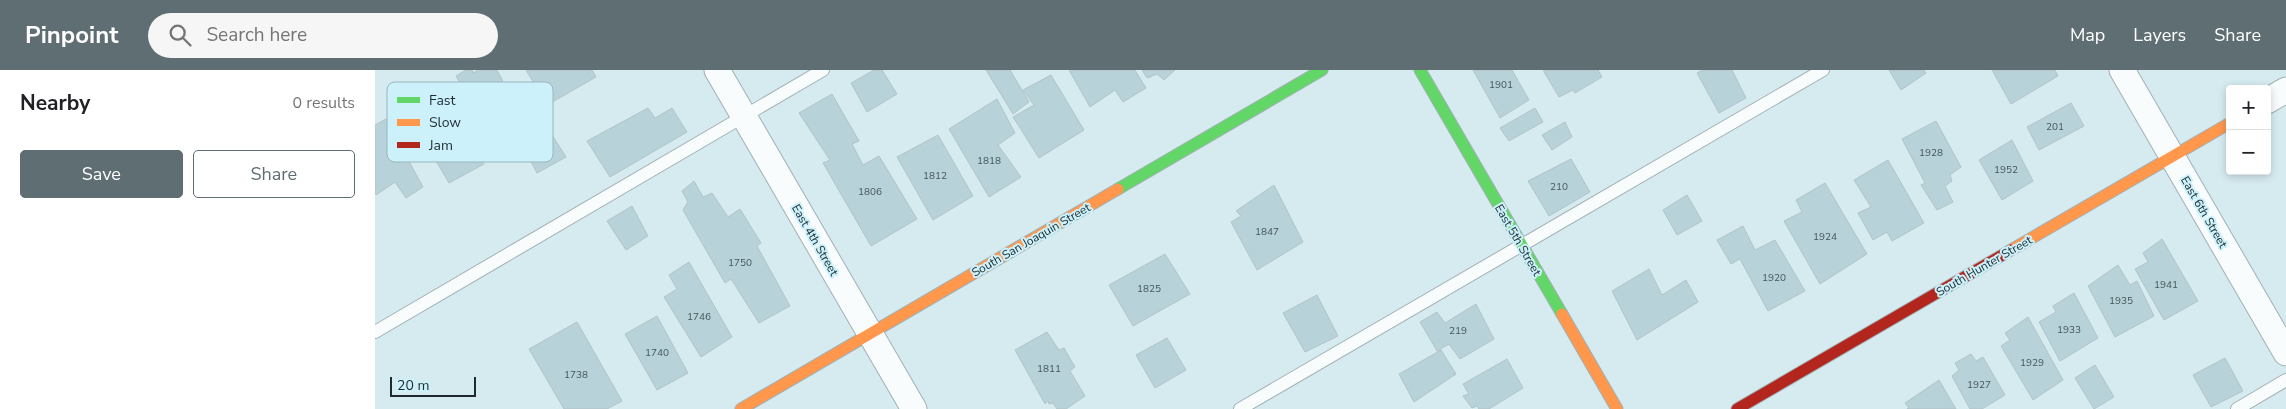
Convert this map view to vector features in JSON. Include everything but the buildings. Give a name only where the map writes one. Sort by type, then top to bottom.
[{"type":"street","name":"East 4th Street","points":[[717,70],[914,409]]},
{"type":"street","name":"South San Joaquin Street","points":[[741,409],[1322,70]]},
{"type":"street","name":"East 5th Street","points":[[1420,70],[1617,409]]},
{"type":"street","name":"East 6th Street","points":[[2122,70],[2286,354]]},
{"type":"street","points":[[2271,99],[2286,90]]},
{"type":"street","name":"South Hunter Street","points":[[1737,409],[2226,125]]},
{"type":"lane","points":[[375,332],[823,70]]},
{"type":"lane","points":[[1240,409],[1823,70]]},
{"type":"lane","points":[[2237,409],[2286,380]]},
{"type":"traffic: fast","points":[[1118,189],[1322,70]]},
{"type":"traffic: fast","points":[[1420,70],[1562,314]]},
{"type":"traffic: slow","points":[[2011,250],[2226,125]]},
{"type":"traffic: slow","points":[[741,409],[1118,189]]},
{"type":"traffic: slow","points":[[1562,314],[1617,409]]},
{"type":"traffic: jam","points":[[1737,409],[2011,250]]}]
